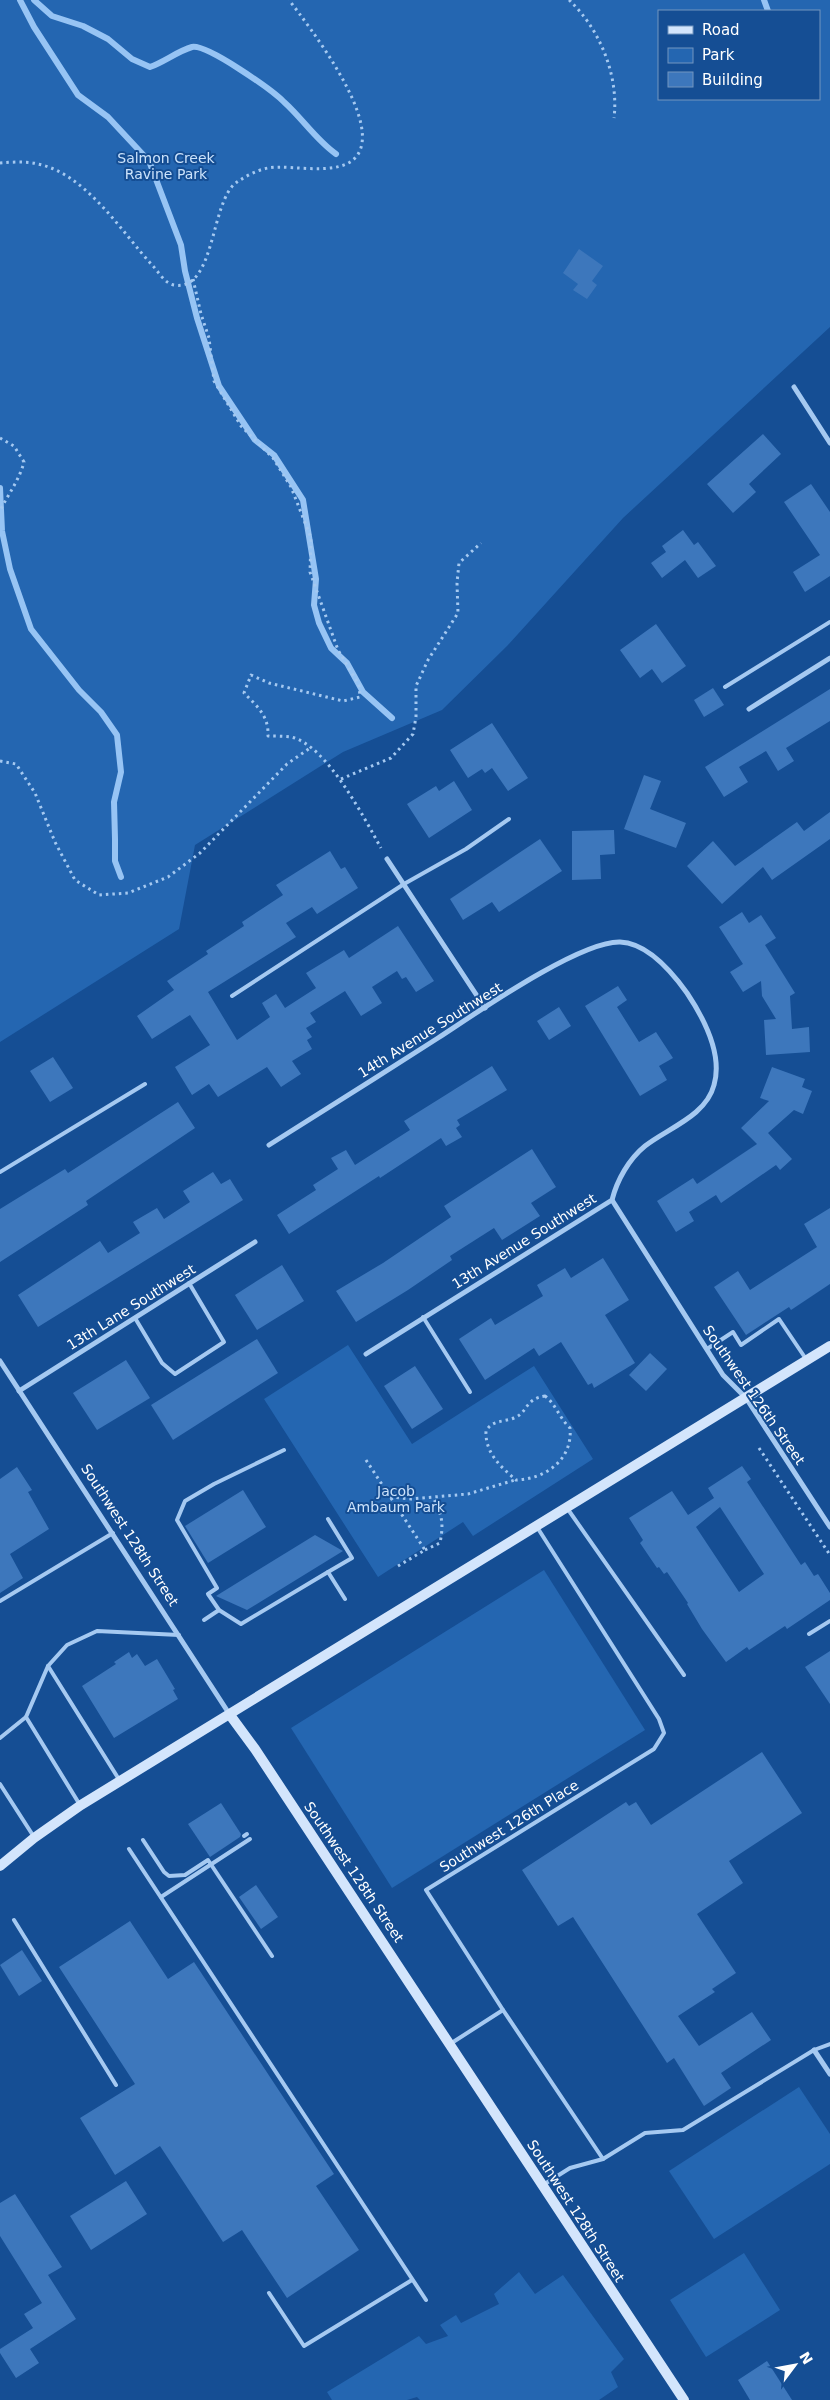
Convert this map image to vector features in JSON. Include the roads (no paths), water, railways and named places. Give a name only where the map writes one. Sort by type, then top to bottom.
[{"type":"main road","points":[[0,1866],[34,1838],[81,1805],[830,1346]]},
{"type":"main road","name":"Southwest 128th Street","points":[[230,1715],[255,1749],[684,2400]]},
{"type":"street","points":[[794,387],[830,443]]},
{"type":"street","points":[[749,709],[830,658]]},
{"type":"street","points":[[388,859],[485,1008]]},
{"type":"street","name":"14th Avenue Southwest","points":[[269,1145],[485,1008],[572,956],[608,943],[620,942],[634,945],[660,962],[684,990],[697,1009],[709,1036],[716,1070],[714,1085]]},
{"type":"street","name":"13th Avenue Southwest","points":[[366,1354],[612,1200],[622,1175],[632,1159],[644,1146],[699,1109],[714,1085]]},
{"type":"street","name":"Southwest 126th Street","points":[[612,1200],[723,1375],[746,1398],[830,1528]]},
{"type":"street","name":"13th Lane Southwest","points":[[19,1391],[255,1242]]},
{"type":"street","name":"Southwest 128th Street","points":[[0,1361],[230,1715]]},
{"type":"street","points":[[814,2050],[830,2074]]},
{"type":"lane","points":[[725,687],[830,622]]},
{"type":"lane","points":[[232,996],[404,884],[466,849],[509,819]]},
{"type":"lane","points":[[0,1172],[145,1084]]},
{"type":"lane","points":[[135,1318],[162,1363],[175,1374],[224,1342],[190,1283]]},
{"type":"lane","points":[[423,1318],[470,1392]]},
{"type":"lane","points":[[707,1349],[732,1332],[741,1345],[780,1319],[807,1360]]},
{"type":"lane","points":[[284,1450],[214,1484],[185,1502],[177,1520],[217,1588],[208,1594],[219,1610],[241,1624],[352,1558],[328,1519]]},
{"type":"lane","points":[[567,1508],[684,1675]]},
{"type":"lane","name":"Southwest 126th Place","points":[[536,1526],[659,1719],[664,1733],[654,1749],[426,1890],[503,2010],[604,2159]]},
{"type":"lane","points":[[0,1601],[113,1533]]},
{"type":"lane","points":[[328,1572],[345,1599]]},
{"type":"lane","points":[[204,1620],[219,1610]]},
{"type":"lane","points":[[809,1634],[830,1620]]},
{"type":"lane","points":[[0,1738],[26,1717],[48,1666],[67,1645],[97,1630],[179,1635]]},
{"type":"lane","points":[[48,1666],[120,1781]]},
{"type":"lane","points":[[26,1717],[81,1805]]},
{"type":"lane","points":[[0,1784],[34,1838]]},
{"type":"lane","points":[[161,1897],[212,1864],[247,1837]]},
{"type":"lane","points":[[143,1840],[164,1872],[169,1876],[185,1874],[208,1860],[272,1956]]},
{"type":"lane","points":[[130,1849],[426,2300]]},
{"type":"lane","points":[[14,1920],[116,2085]]},
{"type":"lane","points":[[450,2044],[503,2010]]},
{"type":"lane","points":[[543,2185],[570,2168],[604,2159],[645,2133],[683,2130],[814,2050],[830,2044]]},
{"type":"lane","points":[[269,2293],[304,2346],[412,2280]]},
{"type":"waterway","points":[[20,0],[34,27],[78,95],[108,117],[149,161],[181,245],[185,271],[197,318],[219,386],[255,440],[274,455],[303,500],[316,579],[314,605],[319,623],[331,648],[347,663],[363,692],[392,718]]},
{"type":"waterway","points":[[34,0],[52,16],[83,26],[108,39],[132,59],[150,67],[192,47],[200,48],[225,60],[277,96],[336,154]]},
{"type":"waterway","points":[[764,0],[768,10]]},
{"type":"waterway","points":[[0,488],[2,531],[10,569],[31,629],[79,690],[101,712],[117,735],[121,772],[114,802],[115,861],[121,877]]},
{"type":"park label","name":"Salmon Creek Ravine Park","points":[[166,166]]},
{"type":"park label","name":"Jacob Ambaum Park","points":[[396,1499]]}]
